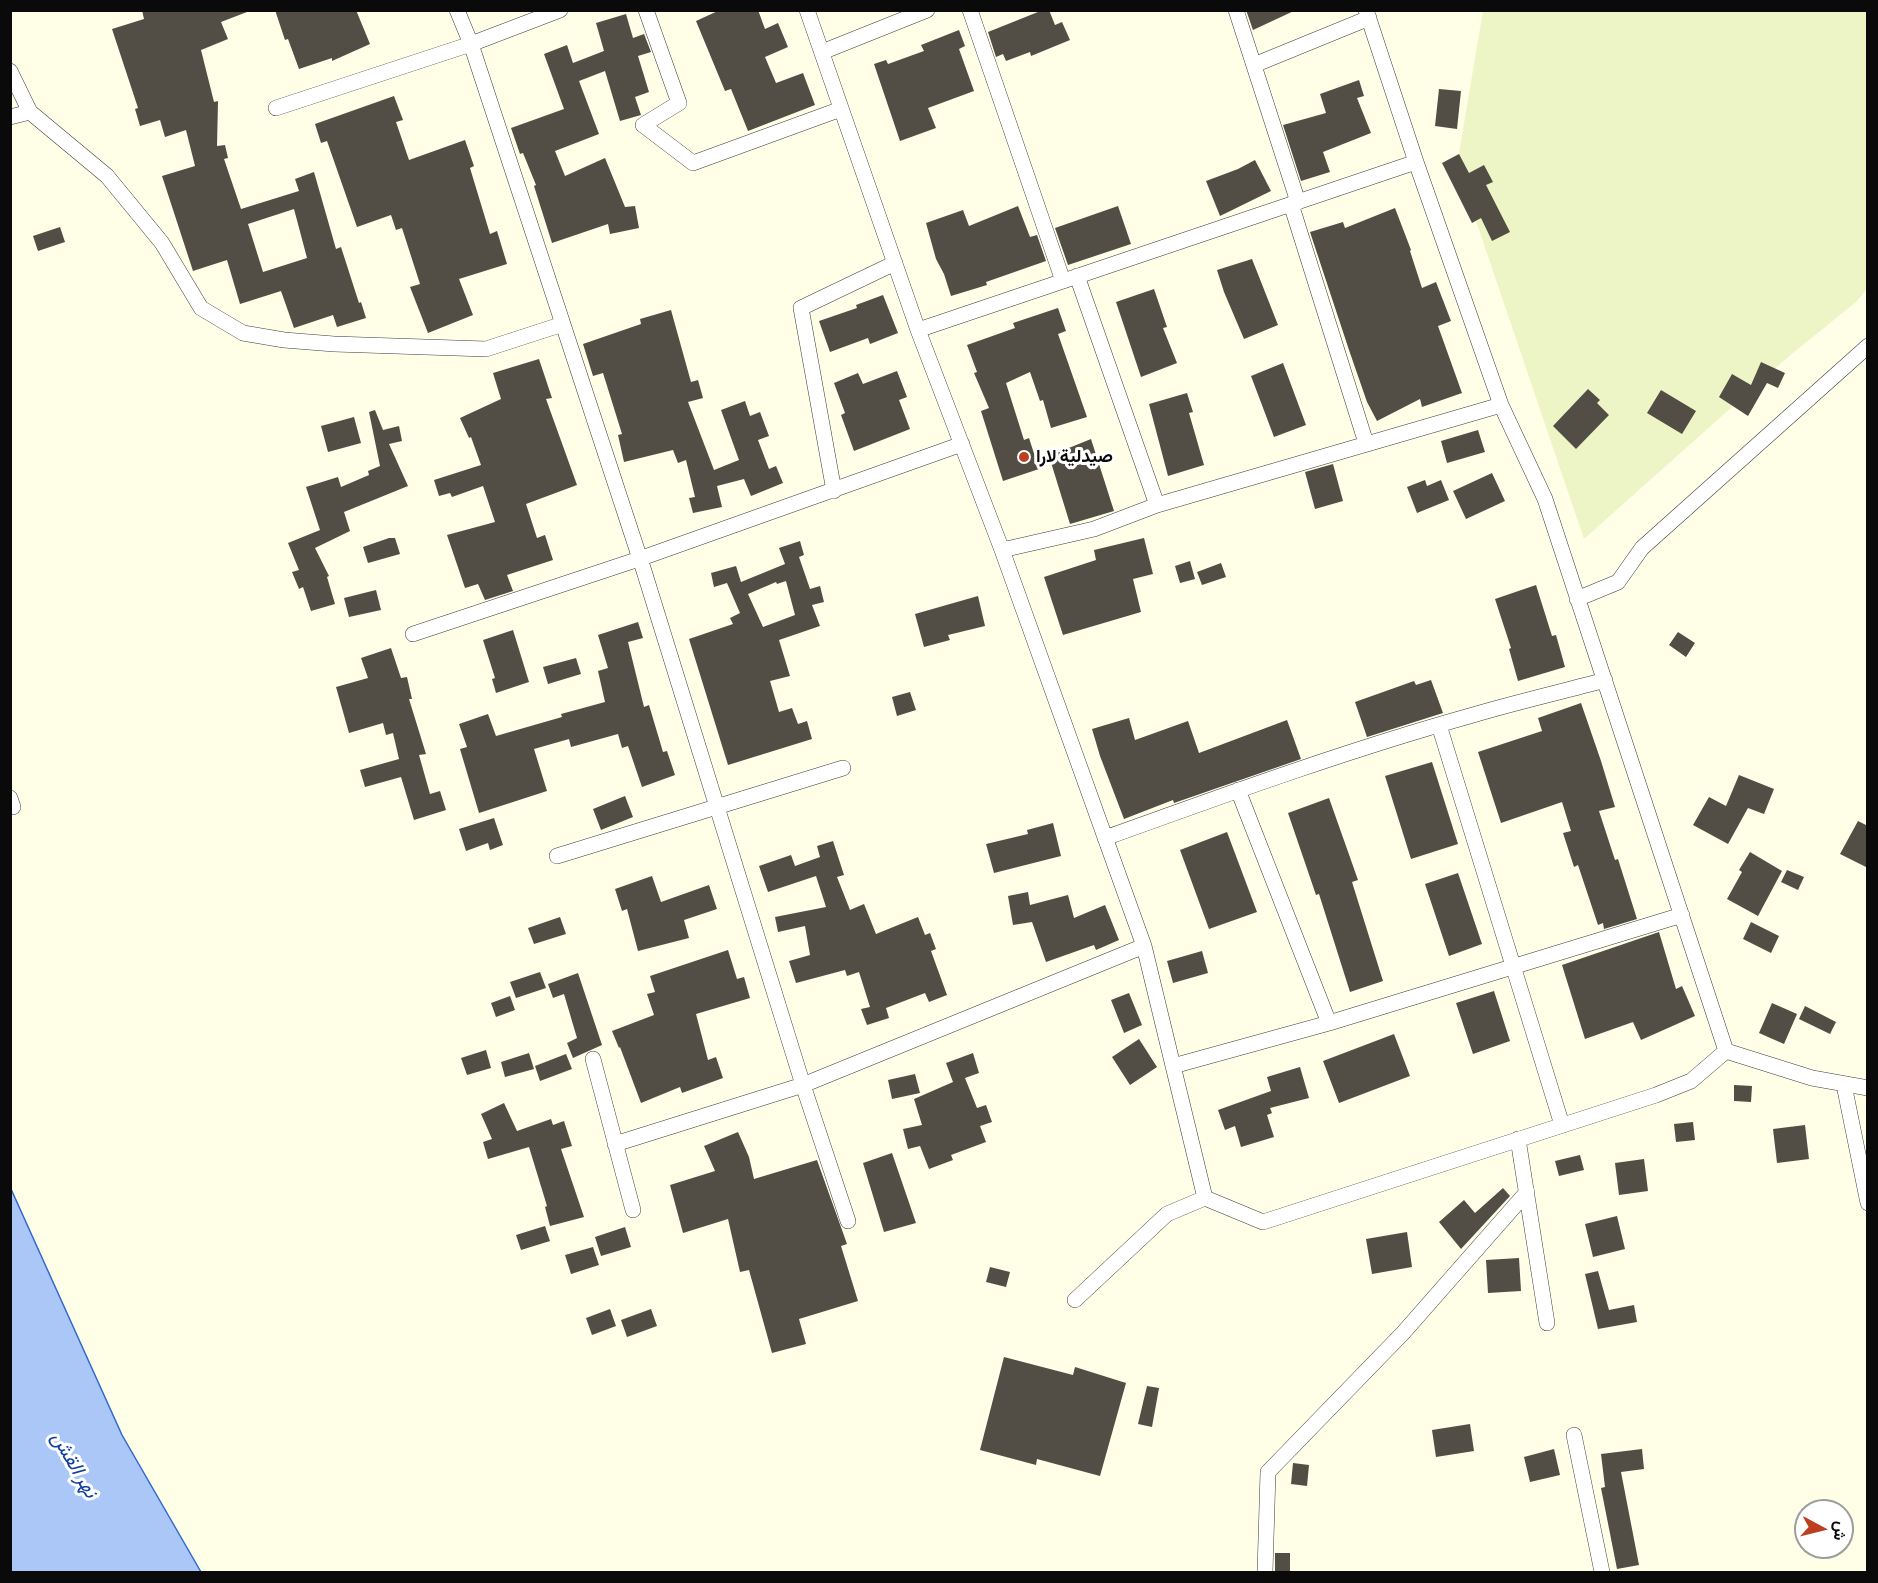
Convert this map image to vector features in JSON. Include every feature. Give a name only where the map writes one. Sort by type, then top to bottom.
[{"type":"street","points":[[458,10],[639,559],[848,1221]]},
{"type":"street","points":[[276,108],[471,44],[560,10]]},
{"type":"street","points":[[646,10],[678,103],[643,125],[693,163],[841,109]]},
{"type":"street","points":[[807,10],[918,330],[1002,550],[1144,946],[1205,1198]]},
{"type":"street","points":[[822,52],[927,10]]},
{"type":"street","points":[[970,10],[1157,505]]},
{"type":"street","points":[[1236,10],[1366,443]]},
{"type":"street","points":[[1254,65],[1368,14],[1416,162],[1501,405],[1545,499],[1726,1051]]},
{"type":"street","points":[[10,71],[30,111],[107,176],[162,243],[201,308],[243,333],[284,340],[324,343],[486,348],[563,324]]},
{"type":"street","points":[[10,117],[30,111]]},
{"type":"street","points":[[918,330],[1416,162]]},
{"type":"street","points":[[834,491],[801,308],[895,263]]},
{"type":"street","points":[[1577,599],[1618,582],[1642,548],[1868,345]]},
{"type":"street","points":[[1002,550],[1094,529],[1157,505],[1501,405]]},
{"type":"street","points":[[413,634],[639,559],[962,444]]},
{"type":"street","points":[[1105,838],[1359,749],[1439,725],[1605,681]]},
{"type":"street","points":[[1439,725],[1562,1125]]},
{"type":"street","points":[[557,856],[843,768]]},
{"type":"street","points":[[1238,790],[1329,1023]]},
{"type":"street","points":[[1173,1066],[1329,1023],[1682,915]]},
{"type":"street","points":[[615,1144],[804,1085],[1144,946]]},
{"type":"street","points":[[1726,1051],[1812,1078],[1868,1088]]},
{"type":"street","points":[[1075,1300],[1167,1214],[1205,1198],[1263,1222],[1656,1095],[1691,1081],[1726,1051]]},
{"type":"street","points":[[593,1059],[633,1210]]},
{"type":"street","points":[[1844,1085],[1868,1203]]},
{"type":"street","points":[[1518,1139],[1547,1323]]},
{"type":"street","points":[[1265,1572],[1268,1472],[1403,1333],[1527,1192]]},
{"type":"street","points":[[1574,1435],[1602,1572]]},
{"type":"green space","points":[[1483,11],[1867,11],[1867,289],[1856,302],[1788,357],[1584,539],[1457,165]]},
{"type":"water","name":"نهر القش","points":[[11,1189],[122,1435],[201,1572],[11,1572]]},
{"type":"building","points":[[142,10],[247,10],[247,12],[221,22],[228,39],[201,50],[214,102],[218,101],[217,146],[225,145],[228,158],[224,159],[241,209],[299,191],[295,179],[314,172],[336,249],[341,247],[366,318],[337,327],[333,315],[294,328],[281,291],[240,304],[227,260],[193,271],[162,176],[195,166],[186,130],[165,137],[160,120],[140,126],[135,109],[138,108],[112,29],[144,19]],"holes":[[[294,209],[307,258],[263,272],[248,224]]]},
{"type":"building","points":[[275,10],[356,10],[370,44],[332,61],[332,58],[299,69],[288,39],[285,40]]},
{"type":"building","points":[[720,10],[758,10],[765,29],[778,23],[788,47],[765,57],[776,83],[803,73],[815,105],[748,131],[731,89],[725,91],[696,21]]},
{"type":"building","points":[[1043,10],[1049,10],[1055,25],[1062,22],[1070,40],[1031,56],[1030,52],[1006,61],[1003,54],[996,57],[988,32]]},
{"type":"building","points":[[1246,10],[1296,10],[1253,30]]},
{"type":"building","points":[[626,14],[633,38],[644,34],[651,52],[638,56],[649,92],[635,97],[641,115],[620,121],[605,71],[579,81],[599,134],[555,151],[565,176],[605,158],[625,207],[635,206],[639,228],[610,234],[608,224],[552,243],[534,186],[536,185],[523,153],[520,154],[511,128],[564,109],[544,54],[567,45],[573,63],[604,51],[596,23]]},
{"type":"building","points":[[959,30],[965,46],[959,49],[974,91],[928,108],[936,128],[900,141],[874,64],[886,60],[888,64],[924,51],[921,45]]},
{"type":"building","points":[[1359,80],[1364,96],[1357,98],[1371,133],[1323,152],[1330,172],[1301,181],[1283,125],[1326,113],[1320,94]]},
{"type":"building","points":[[1439,89],[1461,91],[1457,129],[1435,126]]},
{"type":"building","points":[[394,96],[403,120],[396,122],[409,160],[465,140],[474,166],[470,168],[490,234],[497,231],[507,264],[459,279],[473,315],[428,333],[410,287],[420,284],[402,228],[396,230],[391,215],[357,227],[327,141],[321,143],[315,124]]},
{"type":"building","points":[[1459,154],[1469,173],[1484,165],[1493,182],[1486,185],[1510,232],[1492,241],[1481,218],[1472,223],[1442,163]]},
{"type":"building","points":[[1255,160],[1271,191],[1220,216],[1206,181]]},
{"type":"building","points":[[1018,206],[1030,237],[1037,235],[1046,261],[986,282],[987,285],[951,296],[936,259],[926,223],[963,210],[969,226]]},
{"type":"building","points":[[1118,206],[1131,244],[1068,265],[1055,228]]},
{"type":"building","points":[[1395,208],[1422,288],[1436,282],[1451,321],[1438,326],[1462,393],[1422,407],[1420,399],[1377,421],[1367,402],[1310,232],[1343,222],[1345,228]]},
{"type":"building","points":[[60,227],[65,242],[38,251],[33,236]]},
{"type":"building","points":[[1252,259],[1278,325],[1244,339],[1217,270]]},
{"type":"building","points":[[1154,289],[1167,327],[1163,328],[1177,363],[1141,377],[1116,302]]},
{"type":"building","points":[[883,295],[898,333],[870,344],[868,338],[830,352],[819,321],[857,308],[856,305]]},
{"type":"building","points":[[1058,308],[1066,331],[1058,334],[1087,417],[1051,428],[1043,400],[1040,401],[1030,372],[1006,383],[1024,440],[1029,438],[1039,469],[1003,481],[981,411],[989,408],[974,373],[977,372],[967,345],[1015,328],[1013,323]]},
{"type":"building","points":[[671,310],[691,382],[698,380],[703,398],[688,402],[714,470],[739,460],[721,410],[745,401],[750,416],[760,412],[769,436],[758,440],[769,469],[776,466],[783,483],[751,496],[744,479],[717,486],[722,507],[693,513],[689,498],[695,497],[686,460],[678,463],[673,450],[624,462],[618,435],[622,434],[603,373],[593,376],[583,344],[641,324],[640,319]]},
{"type":"building","points":[[539,359],[552,398],[546,399],[577,485],[526,504],[537,538],[545,535],[553,560],[507,575],[513,591],[485,600],[478,584],[465,588],[447,535],[495,522],[483,486],[452,497],[450,493],[439,496],[434,480],[481,465],[471,437],[469,438],[460,418],[501,399],[493,373]]},
{"type":"building","points":[[1761,362],[1785,373],[1778,388],[1767,383],[1748,416],[1719,397],[1732,374],[1751,385]]},
{"type":"building","points":[[1283,363],[1306,425],[1274,437],[1251,376]]},
{"type":"building","points":[[897,371],[907,397],[899,400],[910,429],[854,451],[841,415],[845,413],[834,383],[858,373],[863,384]]},
{"type":"building","points":[[1588,389],[1600,400],[1597,403],[1609,415],[1576,449],[1553,426]]},
{"type":"building","points":[[1661,390],[1696,411],[1682,434],[1647,413]]},
{"type":"building","points":[[1187,393],[1193,412],[1189,413],[1204,465],[1168,476],[1149,404]]},
{"type":"building","points":[[375,410],[383,430],[399,426],[402,441],[389,444],[408,486],[344,512],[350,531],[315,548],[329,576],[327,577],[335,604],[311,611],[303,587],[299,589],[292,572],[299,570],[288,543],[320,530],[306,487],[338,477],[341,487],[369,475],[368,471],[380,466],[369,412]]},
{"type":"building","points":[[354,417],[361,443],[328,452],[321,426]]},
{"type":"building","points":[[1478,430],[1485,452],[1447,463],[1441,441]]},
{"type":"building","points":[[1091,439],[1114,511],[1070,524],[1049,456]]},
{"type":"building","points":[[1333,464],[1343,501],[1315,509],[1305,472]]},
{"type":"building","points":[[1492,473],[1505,501],[1466,519],[1453,491]]},
{"type":"building","points":[[1425,480],[1427,486],[1441,480],[1449,500],[1417,513],[1407,487]]},
{"type":"building","points":[[395,538],[400,554],[368,563],[363,547]]},
{"type":"building","points":[[1144,538],[1153,574],[1133,579],[1141,612],[1063,635],[1044,577],[1096,560],[1094,550]]},
{"type":"building","points":[[800,541],[804,555],[799,557],[810,589],[820,586],[824,602],[812,605],[820,626],[779,640],[790,676],[770,681],[779,712],[792,708],[798,724],[807,721],[812,739],[728,765],[689,639],[733,624],[730,618],[740,613],[727,583],[714,587],[711,573],[736,566],[741,582],[785,564],[779,548]],"holes":[[[786,581],[795,615],[763,627],[748,594],[776,582],[777,584]]]},
{"type":"building","points":[[1190,561],[1195,579],[1180,583],[1175,566]]},
{"type":"building","points":[[1221,563],[1226,577],[1202,585],[1197,572]]},
{"type":"building","points":[[1536,585],[1552,636],[1556,635],[1565,667],[1518,681],[1509,649],[1511,648],[1495,599]]},
{"type":"building","points":[[376,590],[381,610],[349,617],[344,598]]},
{"type":"building","points":[[978,596],[985,626],[948,635],[950,640],[924,647],[915,614]]},
{"type":"building","points":[[638,622],[643,638],[628,642],[644,707],[649,705],[663,752],[667,751],[675,775],[642,787],[628,746],[622,748],[618,734],[571,747],[569,739],[534,749],[547,791],[479,813],[460,749],[467,747],[459,724],[488,714],[496,736],[605,702],[598,671],[608,668],[598,635]]},
{"type":"building","points":[[513,630],[529,682],[496,693],[492,679],[495,678],[483,640]]},
{"type":"building","points":[[1678,632],[1695,643],[1686,657],[1669,645]]},
{"type":"building","points":[[391,648],[401,678],[407,677],[412,699],[409,699],[426,754],[419,755],[430,794],[440,791],[446,810],[414,820],[401,777],[365,787],[360,770],[399,759],[393,733],[386,735],[383,723],[349,733],[336,687],[368,678],[361,658]]},
{"type":"building","points":[[576,658],[581,674],[548,684],[543,667]]},
{"type":"building","points":[[1431,680],[1443,713],[1367,737],[1355,702],[1414,681],[1416,685]]},
{"type":"building","points":[[910,692],[916,710],[897,716],[892,697]]},
{"type":"building","points":[[1581,703],[1615,807],[1599,811],[1615,860],[1618,859],[1637,919],[1604,929],[1603,923],[1598,925],[1578,865],[1574,867],[1563,833],[1571,831],[1562,802],[1501,823],[1478,752],[1542,731],[1538,718]]},
{"type":"building","points":[[1129,718],[1135,740],[1188,721],[1199,753],[1287,720],[1301,759],[1174,803],[1173,800],[1124,819],[1092,729]]},
{"type":"building","points":[[1432,762],[1458,844],[1411,859],[1385,776]]},
{"type":"building","points":[[1739,775],[1774,789],[1764,814],[1748,808],[1728,844],[1693,825],[1709,797],[1726,806]]},
{"type":"building","points":[[625,796],[633,817],[601,830],[593,809]]},
{"type":"building","points":[[1329,798],[1358,880],[1352,882],[1383,981],[1350,992],[1319,894],[1316,895],[1288,813]]},
{"type":"building","points":[[494,818],[503,845],[490,850],[488,843],[466,851],[459,829]]},
{"type":"building","points":[[1858,821],[1868,826],[1868,868],[1840,854]]},
{"type":"building","points":[[1053,823],[1061,856],[994,873],[986,844],[1028,834],[1027,830]]},
{"type":"building","points":[[1227,832],[1257,912],[1209,929],[1180,850]]},
{"type":"building","points":[[833,841],[844,875],[837,877],[850,910],[864,904],[876,934],[918,917],[925,935],[930,933],[936,949],[931,951],[947,995],[929,1002],[925,993],[886,1008],[889,1018],[867,1025],[861,1009],[870,1007],[859,972],[847,976],[845,970],[796,983],[789,961],[810,955],[805,926],[778,932],[775,917],[826,907],[816,876],[768,892],[759,866],[791,855],[795,866],[820,857],[817,846]]},
{"type":"building","points":[[1750,852],[1782,871],[1758,916],[1727,899],[1742,872],[1739,870]]},
{"type":"building","points":[[1787,870],[1804,877],[1798,890],[1781,882]]},
{"type":"building","points":[[1458,873],[1482,944],[1449,956],[1425,884]]},
{"type":"building","points":[[652,876],[661,902],[709,885],[717,909],[684,920],[689,938],[638,951],[627,909],[622,911],[615,889]]},
{"type":"building","points":[[1028,892],[1030,905],[1068,895],[1074,918],[1105,905],[1119,940],[1096,950],[1094,945],[1046,962],[1032,922],[1013,925],[1008,896]]},
{"type":"building","points":[[560,917],[566,934],[534,944],[528,928]]},
{"type":"building","points":[[1751,922],[1779,936],[1771,953],[1743,939]]},
{"type":"building","points":[[1659,932],[1676,989],[1682,986],[1695,1016],[1641,1040],[1633,1022],[1585,1039],[1562,965]]},
{"type":"building","points":[[728,950],[737,979],[744,977],[750,998],[696,1014],[708,1060],[716,1057],[723,1078],[682,1093],[680,1087],[641,1103],[612,1031],[654,1015],[647,994],[655,992],[650,976]]},
{"type":"building","points":[[1202,951],[1208,973],[1173,983],[1167,961]]},
{"type":"building","points":[[540,972],[546,988],[516,998],[510,982]]},
{"type":"building","points":[[578,973],[602,1045],[573,1058],[567,1043],[577,1038],[564,994],[553,998],[548,984]]},
{"type":"building","points":[[1494,991],[1510,1041],[1473,1054],[1456,1003]]},
{"type":"building","points":[[1129,993],[1142,1025],[1124,1033],[1111,1000]]},
{"type":"building","points":[[510,996],[515,1010],[496,1017],[491,1003]]},
{"type":"building","points":[[1772,1003],[1797,1014],[1784,1044],[1759,1033]]},
{"type":"building","points":[[1805,1006],[1836,1022],[1830,1034],[1799,1019]]},
{"type":"building","points":[[1394,1034],[1410,1076],[1339,1103],[1323,1061]]},
{"type":"building","points":[[1139,1039],[1157,1067],[1130,1085],[1112,1057]]},
{"type":"building","points":[[486,1050],[491,1068],[467,1075],[461,1058]]},
{"type":"building","points":[[529,1053],[534,1069],[505,1077],[501,1062]]},
{"type":"building","points":[[973,1053],[979,1073],[965,1078],[977,1108],[986,1105],[992,1122],[980,1126],[986,1142],[951,1155],[953,1160],[929,1169],[920,1146],[908,1149],[903,1129],[922,1125],[914,1099],[953,1082],[946,1063]]},
{"type":"building","points":[[566,1054],[572,1069],[540,1081],[535,1066]]},
{"type":"building","points":[[1300,1067],[1309,1098],[1270,1108],[1272,1113],[1267,1115],[1274,1137],[1241,1147],[1235,1126],[1225,1130],[1218,1110],[1271,1091],[1267,1077]]},
{"type":"building","points":[[915,1074],[920,1093],[892,1099],[888,1080]]},
{"type":"building","points":[[1734,1085],[1752,1086],[1751,1102],[1734,1101]]},
{"type":"building","points":[[504,1103],[517,1131],[551,1119],[553,1125],[564,1121],[572,1146],[561,1149],[584,1217],[550,1226],[545,1207],[547,1206],[529,1147],[488,1159],[483,1142],[492,1139],[481,1114]]},
{"type":"building","points":[[1693,1122],[1695,1140],[1676,1142],[1674,1124]]},
{"type":"building","points":[[1805,1125],[1809,1159],[1777,1163],[1773,1129]]},
{"type":"building","points":[[738,1132],[749,1157],[754,1179],[817,1160],[847,1244],[841,1246],[858,1301],[799,1319],[806,1344],[772,1353],[749,1270],[740,1272],[728,1219],[683,1233],[670,1185],[715,1171],[704,1146]]},
{"type":"building","points":[[892,1153],[916,1223],[884,1232],[863,1163]]},
{"type":"building","points":[[1580,1155],[1584,1170],[1559,1176],[1555,1161]]},
{"type":"building","points":[[1644,1159],[1648,1191],[1619,1195],[1615,1163]]},
{"type":"building","points":[[1503,1188],[1510,1196],[1461,1249],[1439,1222],[1464,1200],[1475,1213]]},
{"type":"building","points":[[1617,1216],[1625,1249],[1593,1257],[1585,1224]]},
{"type":"building","points":[[545,1226],[550,1241],[521,1250],[516,1235]]},
{"type":"building","points":[[625,1227],[631,1247],[601,1256],[595,1237]]},
{"type":"building","points":[[1407,1232],[1412,1267],[1372,1274],[1366,1239]]},
{"type":"building","points":[[593,1247],[599,1265],[571,1274],[565,1255]]},
{"type":"building","points":[[1519,1258],[1521,1291],[1488,1293],[1486,1260]]},
{"type":"building","points":[[990,1267],[1010,1272],[1006,1287],[986,1282]]},
{"type":"building","points":[[1598,1271],[1609,1310],[1634,1305],[1637,1322],[1598,1329],[1585,1274]]},
{"type":"building","points":[[610,1309],[616,1326],[592,1335],[586,1318]]},
{"type":"building","points":[[651,1309],[657,1326],[627,1337],[621,1320]]},
{"type":"building","points":[[1004,1357],[1073,1375],[1075,1367],[1126,1383],[1100,1476],[1037,1459],[1036,1465],[980,1450]]},
{"type":"building","points":[[1147,1386],[1159,1388],[1152,1427],[1138,1424]]},
{"type":"building","points":[[1470,1424],[1474,1451],[1436,1457],[1432,1430]]},
{"type":"building","points":[[1554,1449],[1560,1475],[1530,1482],[1524,1457]]},
{"type":"building","points":[[1642,1449],[1644,1469],[1621,1472],[1639,1565],[1617,1569],[1601,1488],[1605,1487],[1601,1454]]},
{"type":"building","points":[[1293,1463],[1309,1465],[1307,1486],[1291,1484]]},
{"type":"building","points":[[1275,1553],[1290,1553],[1290,1572],[1275,1572]]},
{"type":"place","name":"صيدلية لارا","points":[[1024,457]]}]
